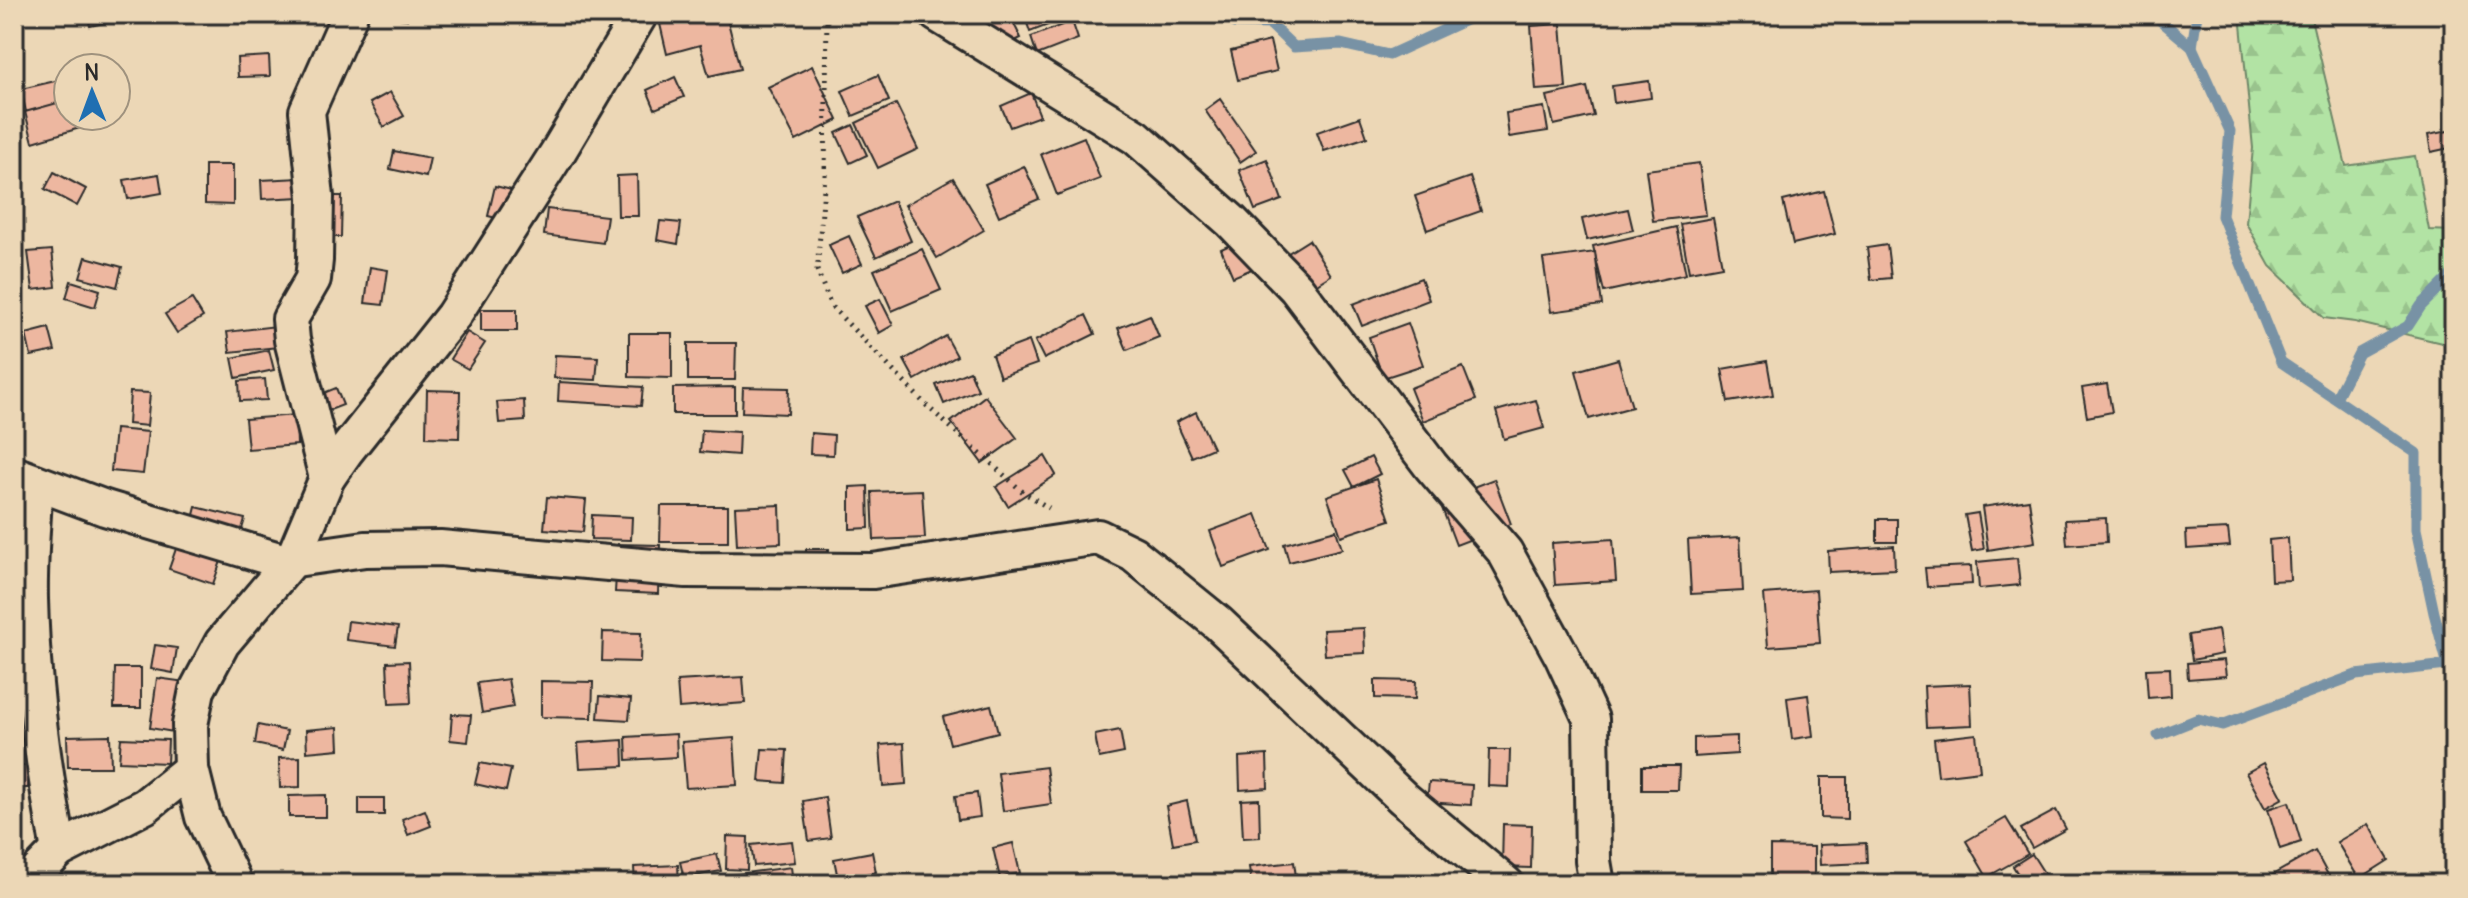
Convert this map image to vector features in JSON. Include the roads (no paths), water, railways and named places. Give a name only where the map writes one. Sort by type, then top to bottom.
[{"type":"street","points":[[327,478],[292,340],[290,319],[313,279],[315,260],[316,197],[307,111],[350,14]]},
{"type":"street","points":[[235,884],[203,817],[191,769],[190,725],[197,690],[222,643],[293,559],[327,478],[453,316],[558,152],[640,14]]},
{"type":"street","points":[[937,14],[1136,137],[1231,221],[1296,288],[1431,466],[1505,552],[1562,656],[1591,719],[1593,861],[1597,884]]},
{"type":"street","points":[[59,850],[47,787],[34,677],[25,478],[105,508],[282,561],[365,549],[440,548],[686,570],[873,571],[1098,537],[1133,554],[1218,623],[1403,798],[1506,884]]},
{"type":"street","points":[[26,884],[59,850],[145,806],[191,769]]},
{"type":"waterway","points":[[1234,23],[1270,24],[1294,47],[1341,44],[1389,55],[1479,14]]},
{"type":"waterway","points":[[2153,14],[2192,47],[2230,131],[2222,216],[2281,362],[2416,453],[2416,529],[2454,688]]},
{"type":"waterway","points":[[2192,47],[2197,14]]},
{"type":"waterway","points":[[2336,398],[2359,353],[2408,326],[2421,306],[2454,273]]},
{"type":"waterway","points":[[2158,735],[2198,719],[2222,725],[2356,675],[2447,665]]}]
